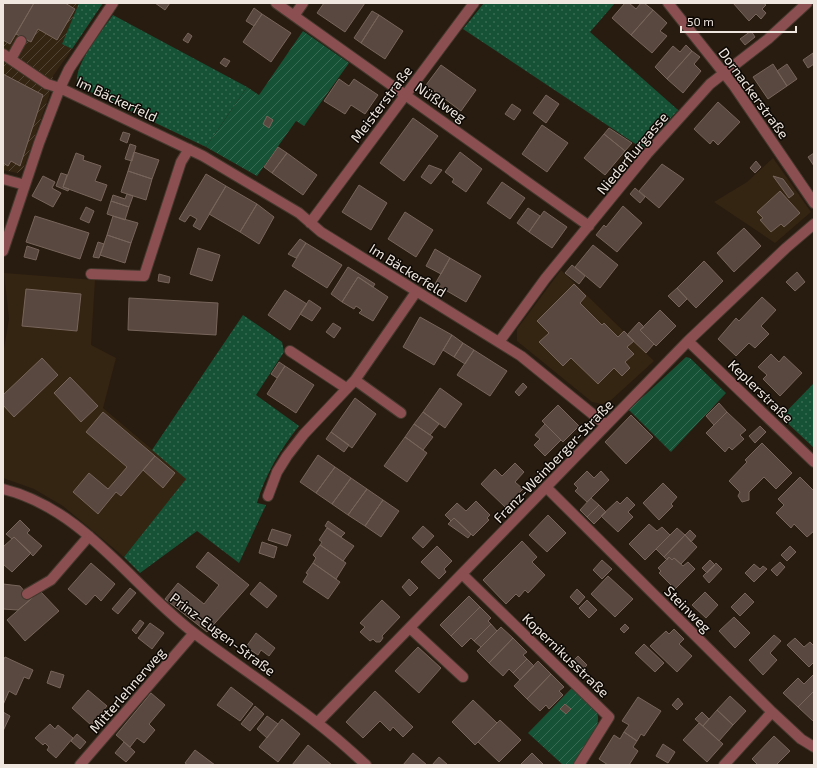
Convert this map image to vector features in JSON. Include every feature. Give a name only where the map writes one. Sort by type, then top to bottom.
[{"type":"street","name":"Im Bäckerfeld","points":[[113,3],[69,69],[60,88],[189,149],[248,181],[299,212],[321,232],[499,342],[544,374],[606,425]]},
{"type":"street","name":"Nüßlweg","points":[[276,3],[589,226]]},
{"type":"street","points":[[294,16],[303,3]]},
{"type":"street","name":"Meisterstraße","points":[[310,223],[474,3]]},
{"type":"street","name":"Dornackerstraße","points":[[668,3],[724,73],[814,203]]},
{"type":"street","name":"Niederflurgasse","points":[[499,342],[647,154],[710,84],[768,39],[807,3]]},
{"type":"street","points":[[3,251],[60,88],[47,84],[7,56],[21,41]]},
{"type":"street","points":[[91,274],[144,276],[181,162],[189,149]]},
{"type":"street","points":[[3,179],[25,186]]},
{"type":"street","name":"Franz-Weinberger-Straße","points":[[317,723],[688,340],[814,224]]},
{"type":"street","points":[[268,496],[278,472],[287,456],[304,434],[355,380],[416,292]]},
{"type":"street","name":"Keplerstraße","points":[[688,340],[814,462]]},
{"type":"street","points":[[290,350],[346,388]]},
{"type":"street","points":[[355,380],[402,413]]},
{"type":"street","name":"Steinweg","points":[[546,487],[772,712],[801,739],[814,747]]},
{"type":"street","name":"Prinz-Eugen-Straße","points":[[3,489],[32,498],[55,510],[89,536],[165,608],[194,633],[317,723],[366,765]]},
{"type":"street","points":[[27,594],[51,580],[89,536]]},
{"type":"street","name":"Kopernikusstraße","points":[[462,574],[609,717],[579,765]]},
{"type":"street","points":[[410,628],[463,678]]},
{"type":"street","name":"Mitterlehnerweg","points":[[80,765],[194,633]]},
{"type":"street","points":[[724,765],[772,712]]},
{"type":"shaded area","points":[[3,3],[79,3],[62,44],[72,49],[53,76],[49,96],[23,169],[17,173],[3,170]]},
{"type":"shaded area","points":[[773,158],[811,212],[775,243],[714,202],[747,182]]},
{"type":"shaded area","points":[[561,270],[654,361],[610,401],[602,404],[592,402],[517,341],[517,329]]},
{"type":"shaded area","points":[[4,273],[95,280],[91,345],[116,358],[103,408],[187,479],[124,557],[63,506],[34,489],[3,478],[3,354],[9,319]]},
{"type":"green space","points":[[79,3],[103,3],[72,49],[62,44]]},
{"type":"green space","points":[[484,3],[547,3],[549,5],[551,3],[615,3],[590,32],[678,110],[643,149],[463,29]]},
{"type":"green space","points":[[113,15],[247,87],[206,147],[80,87],[77,84],[77,76],[84,58]]},
{"type":"green space","points":[[303,31],[349,63],[304,126],[296,121],[257,176],[206,147],[247,87],[259,95]]},
{"type":"green space","points":[[243,315],[282,342],[284,352],[256,395],[299,426],[286,443],[264,482],[257,503],[266,505],[239,563],[197,531],[140,573],[124,557],[186,479],[152,450]]},
{"type":"green space","points":[[686,357],[690,358],[726,393],[671,452],[629,410]]},
{"type":"green space","points":[[814,383],[814,448],[781,417]]},
{"type":"green space","points":[[572,688],[586,699],[597,713],[598,718],[595,732],[575,764],[563,765],[528,733]]},
{"type":"building","points":[[3,3],[34,3],[10,44],[3,40]]},
{"type":"building","points":[[34,3],[65,3],[75,9],[57,40],[38,29],[31,42],[16,34]]},
{"type":"building","points":[[155,3],[170,3],[165,10]]},
{"type":"building","points":[[324,3],[365,3],[345,32],[317,13]]},
{"type":"building","points":[[625,3],[629,3],[636,9],[641,3],[644,3],[653,10],[631,35],[612,18]]},
{"type":"building","points":[[733,3],[763,3],[766,5],[762,9],[766,13],[761,19],[756,14],[749,21]]},
{"type":"building","points":[[254,8],[262,14],[254,26],[246,21]]},
{"type":"building","points":[[653,10],[667,23],[660,31],[667,36],[652,53],[631,35]]},
{"type":"building","points":[[372,11],[379,15],[361,43],[354,38]]},
{"type":"building","points":[[262,14],[291,33],[271,62],[243,42]]},
{"type":"building","points":[[379,15],[403,31],[385,59],[361,43]]},
{"type":"building","points":[[751,31],[755,37],[745,45],[740,39]]},
{"type":"building","points":[[188,33],[192,36],[188,43],[183,40]]},
{"type":"building","points":[[686,45],[692,51],[667,79],[655,67],[673,46],[680,52]]},
{"type":"building","points":[[692,51],[700,57],[694,64],[701,71],[683,93],[667,79]]},
{"type":"building","points":[[813,53],[814,64],[808,68],[803,60]]},
{"type":"building","points":[[224,58],[230,61],[226,67],[220,63]]},
{"type":"building","points":[[773,64],[787,86],[768,99],[753,77]]},
{"type":"building","points":[[787,64],[797,79],[787,86],[777,71]]},
{"type":"building","points":[[441,65],[476,90],[461,111],[426,85]]},
{"type":"building","points":[[3,74],[43,95],[20,166],[11,161],[8,166],[3,163]]},
{"type":"building","points":[[339,79],[349,86],[354,79],[378,95],[365,114],[351,105],[345,114],[324,101]]},
{"type":"building","points":[[546,95],[559,104],[546,123],[533,113]]},
{"type":"building","points":[[718,102],[740,122],[718,145],[713,140],[710,144],[694,129]]},
{"type":"building","points":[[512,104],[521,110],[514,120],[505,114]]},
{"type":"building","points":[[267,116],[273,120],[269,128],[263,124]]},
{"type":"building","points":[[413,118],[438,136],[404,181],[380,163]]},
{"type":"building","points":[[542,125],[568,143],[547,172],[522,154]]},
{"type":"building","points":[[609,128],[632,143],[625,151],[604,134]]},
{"type":"building","points":[[123,132],[130,134],[127,143],[120,140]]},
{"type":"building","points":[[604,134],[625,151],[605,175],[584,158]]},
{"type":"building","points":[[130,144],[136,146],[132,161],[125,159]]},
{"type":"building","points":[[278,147],[287,153],[272,173],[264,167]]},
{"type":"building","points":[[134,152],[159,160],[152,179],[128,171]]},
{"type":"building","points":[[460,152],[482,169],[466,192],[452,182],[454,179],[445,172]]},
{"type":"building","points":[[76,153],[84,156],[83,160],[101,166],[95,181],[107,185],[101,201],[63,187]]},
{"type":"building","points":[[287,153],[317,175],[303,195],[272,173]]},
{"type":"building","points":[[814,153],[814,166],[808,157]]},
{"type":"building","points":[[756,161],[761,167],[755,173],[750,168]]},
{"type":"building","points":[[662,164],[684,179],[659,208],[639,191]]},
{"type":"building","points":[[429,165],[442,170],[431,184],[421,177]]},
{"type":"building","points":[[128,171],[152,179],[146,200],[121,192]]},
{"type":"building","points":[[61,173],[67,175],[63,187],[69,189],[68,191],[56,186]]},
{"type":"building","points":[[206,174],[226,186],[200,230],[193,226],[197,219],[190,215],[185,222],[179,219]]},
{"type":"building","points":[[43,176],[55,182],[52,188],[61,193],[53,207],[32,196]]},
{"type":"building","points":[[773,176],[783,179],[794,194],[789,198]]},
{"type":"building","points":[[502,182],[525,198],[510,219],[487,203]]},
{"type":"building","points":[[359,185],[387,203],[371,230],[342,212]]},
{"type":"building","points":[[226,186],[257,204],[240,232],[209,214]]},
{"type":"building","points":[[635,188],[645,197],[640,203],[630,194]]},
{"type":"building","points":[[780,191],[800,213],[784,227],[781,224],[771,232],[760,220],[763,218],[757,212]]},
{"type":"building","points":[[127,194],[133,196],[129,207],[111,201],[113,195],[125,199]]},
{"type":"building","points":[[111,201],[129,207],[125,220],[107,214]]},
{"type":"building","points":[[257,204],[274,217],[259,244],[240,232]]},
{"type":"building","points":[[623,206],[642,223],[617,252],[596,235],[604,225],[606,227]]},
{"type":"building","points":[[86,207],[94,211],[89,223],[80,219]]},
{"type":"building","points":[[528,208],[540,216],[529,232],[517,223]]},
{"type":"building","points":[[544,211],[567,227],[552,248],[529,232]]},
{"type":"building","points":[[405,212],[433,230],[416,257],[388,239]]},
{"type":"building","points":[[35,216],[89,233],[80,259],[26,242]]},
{"type":"building","points":[[113,216],[138,223],[131,243],[107,235]]},
{"type":"building","points":[[744,228],[761,246],[734,272],[717,253]]},
{"type":"building","points":[[107,235],[131,243],[125,263],[100,255]]},
{"type":"building","points":[[300,239],[306,243],[296,258],[288,254]]},
{"type":"building","points":[[98,242],[104,244],[99,258],[93,257]]},
{"type":"building","points":[[306,243],[342,265],[327,288],[292,266]]},
{"type":"building","points":[[593,245],[618,265],[600,288],[575,267]]},
{"type":"building","points":[[27,246],[39,250],[36,260],[24,257]]},
{"type":"building","points":[[198,248],[220,255],[212,281],[190,274]]},
{"type":"building","points":[[435,249],[450,258],[441,274],[426,266]]},
{"type":"building","points":[[450,258],[481,276],[466,302],[435,284]]},
{"type":"building","points":[[704,261],[723,281],[696,308],[677,288]]},
{"type":"building","points":[[572,265],[585,276],[579,284],[565,273]]},
{"type":"building","points":[[348,267],[375,284],[373,287],[358,277],[342,302],[331,294]]},
{"type":"building","points":[[797,272],[805,282],[795,291],[786,282]]},
{"type":"building","points":[[159,274],[170,277],[169,283],[158,281]]},
{"type":"building","points":[[358,277],[388,297],[373,321],[359,313],[362,310],[356,306],[354,309],[342,302]]},
{"type":"building","points":[[574,284],[586,296],[580,303],[602,325],[604,323],[618,337],[624,331],[634,341],[627,347],[634,354],[625,362],[630,368],[622,376],[614,368],[598,384],[571,358],[563,366],[539,342],[549,333],[537,321]]},
{"type":"building","points":[[677,288],[687,299],[679,307],[668,296]]},
{"type":"building","points":[[26,289],[81,294],[77,331],[22,326]]},
{"type":"building","points":[[285,290],[307,304],[290,330],[268,315]]},
{"type":"building","points":[[762,297],[776,310],[761,326],[769,334],[755,348],[749,343],[736,356],[718,339],[736,318],[739,321]]},
{"type":"building","points":[[129,298],[218,303],[216,335],[128,330]]},
{"type":"building","points":[[309,300],[321,308],[312,321],[300,314]]},
{"type":"building","points":[[660,310],[676,326],[656,346],[640,330]]},
{"type":"building","points":[[420,317],[452,335],[434,365],[403,347]]},
{"type":"building","points":[[639,322],[644,327],[640,330],[654,344],[646,353],[627,335]]},
{"type":"building","points":[[333,323],[341,328],[334,338],[326,332]]},
{"type":"building","points":[[452,335],[463,343],[454,357],[443,350]]},
{"type":"building","points":[[463,343],[474,350],[465,364],[454,357]]},
{"type":"building","points":[[474,350],[507,371],[490,396],[457,375]]},
{"type":"building","points":[[771,354],[779,362],[784,356],[802,373],[780,396],[763,379],[767,375],[758,367]]},
{"type":"building","points":[[42,358],[58,375],[14,417],[3,405],[3,395]]},
{"type":"building","points":[[279,362],[285,366],[277,378],[271,374]]},
{"type":"building","points":[[285,366],[314,385],[296,413],[267,394]]},
{"type":"building","points":[[70,377],[98,406],[81,422],[54,393]]},
{"type":"building","points":[[523,383],[527,387],[519,396],[515,392]]},
{"type":"building","points":[[440,388],[462,404],[445,428],[423,412]]},
{"type":"building","points":[[355,398],[376,414],[352,448],[331,432]]},
{"type":"building","points":[[719,403],[727,412],[714,425],[706,416]]},
{"type":"building","points":[[558,405],[579,426],[563,442],[542,421]]},
{"type":"building","points":[[103,412],[155,456],[121,496],[116,492],[98,514],[73,492],[89,473],[108,489],[127,467],[86,432]]},
{"type":"building","points":[[423,412],[439,424],[430,435],[414,424]]},
{"type":"building","points":[[727,412],[746,430],[740,435],[744,439],[732,450],[729,447],[725,452],[706,433]]},
{"type":"building","points":[[631,415],[653,437],[626,464],[605,442]]},
{"type":"building","points":[[414,424],[433,437],[423,450],[405,437]]},
{"type":"building","points":[[545,424],[561,440],[545,456],[534,445],[540,439],[535,435]]},
{"type":"building","points":[[760,426],[766,432],[755,443],[749,436]]},
{"type":"building","points":[[331,432],[349,445],[344,452],[326,439]]},
{"type":"building","points":[[405,437],[427,453],[407,482],[384,466]]},
{"type":"building","points":[[762,443],[792,473],[776,489],[764,477],[749,492],[749,500],[742,502],[738,496],[740,492],[729,481],[747,462],[745,460]]},
{"type":"building","points":[[318,455],[335,467],[316,493],[300,482]]},
{"type":"building","points":[[155,456],[175,473],[163,488],[143,470]]},
{"type":"building","points":[[515,463],[524,472],[515,482],[523,489],[505,507],[481,484],[495,469],[502,476]]},
{"type":"building","points":[[335,467],[351,478],[332,504],[316,493]]},
{"type":"building","points":[[587,471],[594,478],[601,471],[609,480],[587,502],[575,491],[578,488],[574,484]]},
{"type":"building","points":[[800,477],[814,491],[814,531],[807,537],[794,524],[791,528],[776,513],[784,505],[778,499]]},
{"type":"building","points":[[351,478],[367,489],[348,515],[332,504]]},
{"type":"building","points":[[663,483],[677,497],[671,504],[673,506],[659,520],[643,503]]},
{"type":"building","points":[[367,489],[383,500],[365,526],[348,515]]},
{"type":"building","points":[[627,497],[635,505],[628,512],[633,517],[618,532],[601,516],[617,501],[620,504]]},
{"type":"building","points":[[591,498],[599,505],[587,517],[580,510]]},
{"type":"building","points":[[383,500],[399,511],[381,537],[365,526]]},
{"type":"building","points":[[476,501],[490,515],[487,518],[489,520],[473,536],[454,518],[451,521],[445,515],[457,503],[466,511]]},
{"type":"building","points":[[599,505],[606,512],[594,524],[587,517]]},
{"type":"building","points":[[548,515],[566,533],[547,552],[529,535]]},
{"type":"building","points":[[454,518],[471,534],[468,538],[448,524]]},
{"type":"building","points":[[20,520],[30,530],[27,533],[42,546],[33,556],[14,537],[12,539],[6,534]]},
{"type":"building","points":[[328,521],[345,533],[341,537],[325,526]]},
{"type":"building","points":[[649,524],[657,531],[662,527],[670,535],[645,560],[629,544]]},
{"type":"building","points":[[423,526],[434,536],[423,548],[412,538]]},
{"type":"building","points":[[327,528],[354,546],[343,561],[320,545],[322,542],[319,540]]},
{"type":"building","points":[[677,528],[685,535],[664,557],[656,549]]},
{"type":"building","points":[[272,529],[291,535],[287,546],[268,540]]},
{"type":"building","points":[[690,530],[696,536],[691,542],[685,535]]},
{"type":"building","points":[[685,535],[697,547],[681,564],[674,558],[672,560],[669,557],[667,560],[664,557]]},
{"type":"building","points":[[14,537],[31,553],[12,572],[3,564],[3,547]]},
{"type":"building","points":[[522,541],[537,557],[532,562],[545,575],[528,593],[525,590],[519,597],[516,594],[506,604],[483,580]]},
{"type":"building","points":[[262,542],[277,547],[274,558],[259,553]]},
{"type":"building","points":[[320,545],[346,563],[336,579],[313,563],[316,558],[313,555]]},
{"type":"building","points":[[437,546],[452,561],[444,569],[446,572],[439,579],[421,562]]},
{"type":"building","points":[[790,546],[796,552],[787,561],[781,555]]},
{"type":"building","points":[[208,552],[249,585],[207,632],[165,599],[178,583],[204,604],[219,585],[196,567]]},
{"type":"building","points":[[669,557],[672,560],[674,558],[683,566],[688,562],[695,569],[675,589],[659,573],[661,571],[658,568]]},
{"type":"building","points":[[602,560],[612,569],[602,579],[593,570]]},
{"type":"building","points":[[710,560],[715,565],[707,573],[702,568]]},
{"type":"building","points":[[780,562],[785,567],[777,576],[771,570]]},
{"type":"building","points":[[91,563],[115,584],[101,601],[95,595],[86,605],[68,589]]},
{"type":"building","points":[[313,563],[340,582],[328,599],[303,582],[308,574],[306,573]]},
{"type":"building","points":[[716,563],[722,569],[709,583],[703,576]]},
{"type":"building","points":[[754,564],[760,569],[763,566],[767,569],[754,582],[745,573]]},
{"type":"building","points":[[608,576],[633,599],[615,617],[591,594]]},
{"type":"building","points":[[409,579],[418,588],[410,596],[402,587]]},
{"type":"building","points":[[260,582],[277,596],[267,608],[250,594]]},
{"type":"building","points":[[3,584],[20,586],[31,599],[18,610],[3,609]]},
{"type":"building","points":[[130,588],[136,593],[118,614],[112,609]]},
{"type":"building","points":[[577,589],[585,597],[578,605],[570,597]]},
{"type":"building","points":[[40,591],[59,611],[25,641],[7,620]]},
{"type":"building","points":[[705,592],[718,605],[706,618],[692,605]]},
{"type":"building","points":[[745,593],[754,602],[740,616],[731,607]]},
{"type":"building","points":[[469,596],[480,607],[451,636],[440,625]]},
{"type":"building","points":[[382,600],[400,617],[382,636],[383,638],[380,642],[376,642],[373,639],[370,641],[360,632],[365,627],[360,623]]},
{"type":"building","points":[[587,600],[597,610],[589,618],[579,608]]},
{"type":"building","points":[[480,607],[491,618],[488,621],[491,624],[474,641],[471,638],[462,647],[451,636]]},
{"type":"building","points":[[734,617],[750,633],[735,648],[719,631]]},
{"type":"building","points":[[140,620],[144,623],[136,634],[132,630]]},
{"type":"building","points":[[150,623],[164,633],[152,649],[138,638]]},
{"type":"building","points":[[491,624],[497,631],[481,647],[474,641]]},
{"type":"building","points":[[625,624],[629,628],[624,633],[620,629]]},
{"type":"building","points":[[501,627],[513,638],[489,663],[477,651]]},
{"type":"building","points":[[674,629],[684,639],[679,644],[692,656],[677,672],[650,646],[666,631],[669,634]]},
{"type":"building","points":[[256,633],[275,648],[269,656],[261,650],[258,655],[246,647]]},
{"type":"building","points":[[774,635],[781,641],[770,653],[777,660],[763,675],[749,660]]},
{"type":"building","points":[[513,638],[527,652],[523,655],[527,659],[513,673],[509,669],[503,676],[489,663]]},
{"type":"building","points":[[795,638],[804,647],[810,642],[814,646],[814,662],[809,667],[787,645]]},
{"type":"building","points":[[644,644],[664,663],[655,672],[635,653]]},
{"type":"building","points":[[418,647],[441,668],[419,693],[395,671]]},
{"type":"building","points":[[578,656],[587,665],[579,674],[569,665]]},
{"type":"building","points":[[5,657],[33,670],[29,679],[24,677],[16,695],[9,691],[3,705],[3,661]]},
{"type":"building","points":[[527,659],[534,666],[520,680],[513,673]]},
{"type":"building","points":[[538,661],[551,674],[527,699],[514,686]]},
{"type":"building","points":[[51,671],[64,675],[60,688],[47,683]]},
{"type":"building","points":[[551,674],[564,687],[559,691],[563,695],[549,709],[546,705],[540,711],[527,699]]},
{"type":"building","points":[[814,674],[814,691],[798,707],[783,693],[798,678],[804,684]]},
{"type":"building","points":[[231,687],[253,704],[240,721],[217,705]]},
{"type":"building","points":[[88,690],[107,706],[91,725],[72,708]]},
{"type":"building","points":[[375,691],[413,727],[403,737],[393,727],[390,731],[380,721],[363,738],[346,722]]},
{"type":"building","points":[[814,691],[814,720],[813,721],[798,707]]},
{"type":"building","points":[[151,693],[165,705],[149,724],[155,730],[144,743],[137,738],[130,747],[116,735]]},
{"type":"building","points":[[730,696],[746,711],[733,725],[717,710]]},
{"type":"building","points":[[638,697],[661,711],[644,736],[641,734],[637,741],[624,732],[629,725],[622,721]]},
{"type":"building","points":[[678,698],[683,704],[677,710],[672,705]]},
{"type":"building","points":[[473,700],[497,723],[475,745],[452,722]]},
{"type":"building","points":[[565,704],[571,709],[566,714],[560,709]]},
{"type":"building","points":[[255,706],[264,714],[250,731],[241,724]]},
{"type":"building","points":[[717,710],[733,725],[719,741],[703,726]]},
{"type":"building","points":[[3,712],[10,716],[3,731]]},
{"type":"building","points":[[702,712],[709,719],[703,726],[695,719]]},
{"type":"building","points":[[267,716],[278,724],[267,738],[257,729]]},
{"type":"building","points":[[282,719],[300,734],[278,762],[259,747]]},
{"type":"building","points":[[500,720],[521,740],[499,762],[478,742]]},
{"type":"building","points":[[699,723],[723,744],[707,762],[683,740]]},
{"type":"building","points":[[50,724],[55,729],[58,725],[73,738],[56,758],[47,750],[49,747],[45,743],[43,745],[35,738]]},
{"type":"building","points":[[624,732],[637,741],[633,747],[638,751],[629,765],[608,765],[599,759],[614,735],[620,739]]},
{"type":"building","points":[[77,734],[86,742],[80,749],[71,741]]},
{"type":"building","points":[[774,736],[790,751],[776,765],[758,765],[752,759]]},
{"type":"building","points":[[124,742],[135,752],[126,762],[115,753]]},
{"type":"building","points":[[663,744],[675,752],[668,763],[656,756]]},
{"type":"building","points":[[308,745],[332,765],[292,765]]},
{"type":"building","points":[[195,750],[215,765],[188,765],[185,763]]},
{"type":"building","points":[[413,753],[427,765],[403,765]]},
{"type":"building","points":[[532,753],[544,765],[520,765]]},
{"type":"building","points":[[439,757],[448,765],[432,765]]}]
